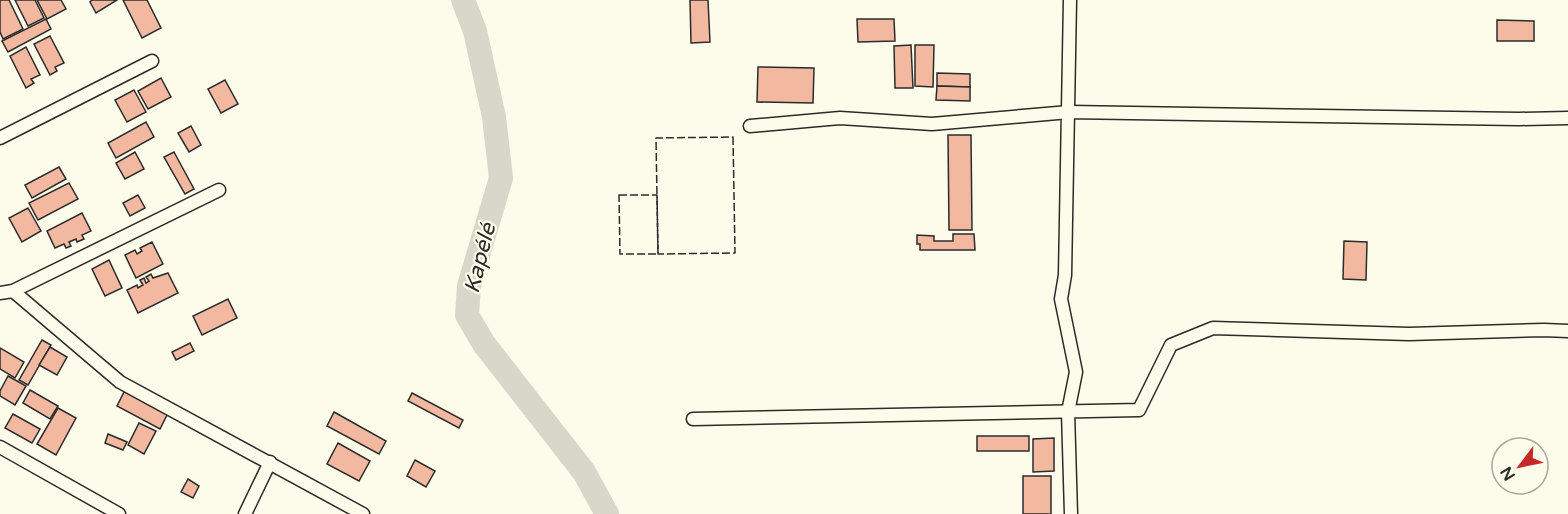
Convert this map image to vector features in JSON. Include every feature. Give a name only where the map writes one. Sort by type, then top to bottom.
[{"type":"street","points":[[1070,0],[1065,275],[1061,299],[1076,372],[1068,412],[1071,514]]},
{"type":"street","points":[[0,138],[152,62]]},
{"type":"street","points":[[750,126],[840,118],[932,124],[1069,112],[1519,120],[1568,118]]},
{"type":"street","points":[[0,293],[13,291],[219,190]]},
{"type":"street","points":[[13,291],[120,382],[363,514]]},
{"type":"street","points":[[693,419],[1139,411],[1171,345],[1213,328],[1409,334],[1544,330],[1568,332]]},
{"type":"street","points":[[0,447],[118,514]]},
{"type":"street","points":[[245,514],[270,462]]},
{"type":"building","points":[[0,0],[9,0],[23,29],[3,39],[0,32]]},
{"type":"building","points":[[15,0],[35,0],[44,18],[28,26]]},
{"type":"building","points":[[37,0],[61,0],[66,9],[47,19]]},
{"type":"building","points":[[92,0],[117,0],[96,13],[90,2]]},
{"type":"building","points":[[123,0],[147,0],[161,28],[142,38]]},
{"type":"building","points":[[690,0],[708,0],[710,42],[691,43]]},
{"type":"building","points":[[46,19],[51,29],[8,52],[2,41]]},
{"type":"building","points":[[857,19],[894,19],[895,41],[858,42]]},
{"type":"building","points":[[1497,20],[1534,21],[1534,41],[1497,41]]},
{"type":"building","points":[[50,36],[64,63],[55,67],[57,71],[50,75],[34,44]]},
{"type":"building","points":[[911,45],[913,88],[895,88],[894,46]]},
{"type":"building","points":[[915,45],[934,45],[933,87],[915,86]]},
{"type":"building","points":[[26,47],[40,75],[31,79],[34,83],[26,88],[10,56]]},
{"type":"building","points":[[758,67],[814,68],[813,103],[757,102]]},
{"type":"building","points":[[937,73],[970,74],[970,87],[937,86]]},
{"type":"building","points":[[161,78],[171,97],[148,109],[138,91]]},
{"type":"building","points":[[225,80],[238,104],[221,113],[208,89]]},
{"type":"building","points":[[937,86],[970,87],[970,101],[936,100]]},
{"type":"building","points":[[134,90],[146,112],[127,122],[115,100]]},
{"type":"building","points":[[146,122],[154,137],[116,158],[108,143]]},
{"type":"building","points":[[191,126],[201,145],[189,152],[178,133]]},
{"type":"building","points":[[948,135],[971,135],[972,230],[949,230]]},
{"type":"building","points":[[135,152],[144,169],[125,179],[116,163]]},
{"type":"building","points":[[174,152],[194,189],[185,194],[164,157]]},
{"type":"building","points":[[59,167],[66,179],[32,198],[25,185]]},
{"type":"building","points":[[69,183],[78,199],[38,220],[29,203]]},
{"type":"building","points":[[138,195],[145,208],[130,216],[123,203]]},
{"type":"building","points":[[28,208],[41,231],[22,242],[9,218]]},
{"type":"building","points":[[82,213],[91,231],[82,235],[84,239],[69,242],[71,246],[66,248],[64,244],[55,248],[47,231]]},
{"type":"building","points":[[953,234],[974,234],[975,250],[920,250],[920,244],[917,244],[917,235],[934,236],[934,241],[953,241]]},
{"type":"building","points":[[1344,241],[1367,242],[1366,280],[1343,279]]},
{"type":"building","points":[[152,242],[163,264],[136,278],[125,255],[135,250],[137,254],[142,251],[140,248]]},
{"type":"building","points":[[109,260],[122,288],[105,296],[92,269]]},
{"type":"building","points":[[168,273],[178,293],[138,313],[127,290],[143,285],[140,280],[144,278],[146,283],[149,281],[146,277],[151,274],[153,278]]},
{"type":"building","points":[[228,299],[237,318],[202,335],[193,316]]},
{"type":"building","points":[[42,340],[51,345],[28,385],[19,380]]},
{"type":"building","points":[[190,343],[194,351],[176,360],[172,352]]},
{"type":"building","points":[[50,347],[67,357],[57,375],[39,365]]},
{"type":"building","points":[[0,348],[24,362],[15,378],[0,369]]},
{"type":"building","points":[[8,376],[26,386],[15,405],[0,396],[0,391]]},
{"type":"building","points":[[30,390],[58,406],[50,419],[23,403]]},
{"type":"building","points":[[125,390],[168,413],[160,429],[117,406]]},
{"type":"building","points":[[412,393],[463,420],[459,428],[408,401]]},
{"type":"building","points":[[58,408],[76,418],[56,455],[37,444]]},
{"type":"building","points":[[334,412],[386,441],[379,454],[327,426]]},
{"type":"building","points":[[13,414],[40,429],[32,443],[5,428]]},
{"type":"building","points":[[139,423],[156,431],[144,454],[128,445]]},
{"type":"building","points":[[108,434],[127,442],[123,450],[105,443]]},
{"type":"building","points":[[977,436],[1029,436],[1029,451],[977,451]]},
{"type":"building","points":[[1054,438],[1054,471],[1033,472],[1033,439]]},
{"type":"building","points":[[338,443],[370,461],[359,481],[327,464]]},
{"type":"building","points":[[415,460],[435,471],[426,487],[407,476]]},
{"type":"building","points":[[1023,476],[1051,476],[1051,514],[1023,514]]},
{"type":"building","points":[[188,479],[199,486],[193,498],[181,492]]},
{"type":"waterway","name":"Kapélé","points":[[463,0],[475,31],[494,117],[501,178],[469,286],[467,315],[484,344],[584,472],[607,514]]},
{"type":"fence","points":[[733,137],[735,253],[658,254],[656,138],[733,137]]},
{"type":"fence","points":[[619,195],[657,195],[658,254],[620,254],[619,195]]}]
